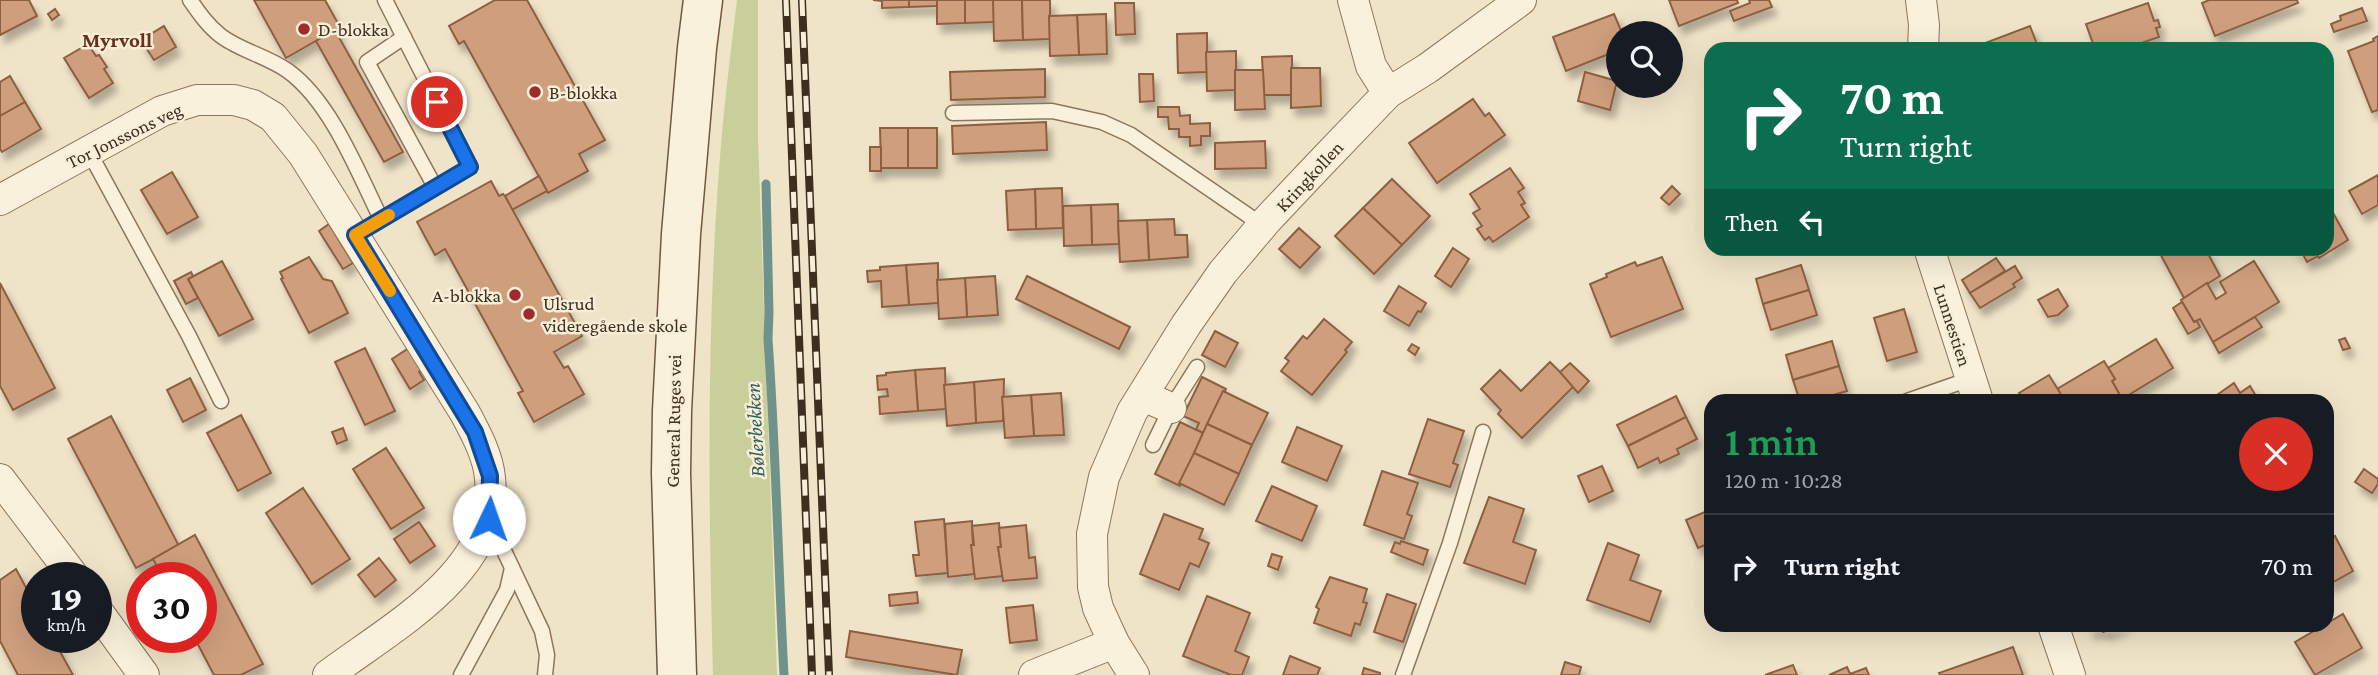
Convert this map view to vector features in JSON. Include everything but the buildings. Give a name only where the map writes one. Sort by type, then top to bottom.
[{"type":"main road","name":"General Ruges vei","points":[[677,675],[671,485],[672,411],[681,234],[697,48],[704,0]]},
{"type":"street","points":[[1353,0],[1371,66],[1388,93]]},
{"type":"street","name":"Kringkollen","points":[[1134,675],[1114,643],[1098,608],[1093,587],[1091,534],[1104,477],[1132,412],[1198,307],[1261,227],[1388,93],[1429,68],[1521,0]]},
{"type":"street","points":[[1921,0],[1923,42]]},
{"type":"street","name":"Tor Jonssons veg","points":[[0,201],[162,111],[197,100],[234,100],[253,105],[273,117],[303,154],[475,432],[490,476],[489,519],[468,560],[431,598],[328,675]]},
{"type":"street","name":"Lunnestien","points":[[1932,256],[1974,390]]},
{"type":"street","points":[[1143,396],[1171,408]]},
{"type":"street","points":[[0,479],[63,562]]},
{"type":"street","points":[[112,630],[144,675]]},
{"type":"street","points":[[2055,632],[2070,675]]},
{"type":"street","points":[[1034,675],[1114,643]]},
{"type":"lane","points":[[190,0],[208,24],[223,37],[281,66],[310,92],[342,142],[381,219]]},
{"type":"lane","points":[[355,235],[470,167],[385,0]]},
{"type":"lane","points":[[404,37],[367,62],[435,187]]},
{"type":"lane","points":[[953,113],[1052,111],[1102,122],[1131,135],[1261,227]]},
{"type":"lane","points":[[88,150],[189,336],[221,401]]},
{"type":"lane","points":[[1153,446],[1171,408],[1197,367]]},
{"type":"lane","points":[[1950,394],[1974,390]]},
{"type":"lane","points":[[1404,675],[1450,543],[1483,432]]},
{"type":"lane","points":[[489,519],[542,631],[547,655],[545,675]]},
{"type":"lane","points":[[461,675],[508,590],[512,568]]},
{"type":"green space","points":[[737,0],[758,0],[758,138],[777,675],[713,675],[709,467],[711,329],[717,191]]},
{"type":"waterway","name":"Bølerbekken","points":[[766,184],[768,339],[784,675]]},
{"type":"railway","points":[[786,0],[812,675]]},
{"type":"railway","points":[[802,0],[829,675]]},
{"type":"slow traffic","points":[[389,215],[355,235],[390,291]]},
{"type":"place","name":"D-blokka","points":[[304,29]]},
{"type":"place","name":"B-blokka","points":[[535,92]]},
{"type":"place","name":"A-blokka","points":[[515,295]]},
{"type":"place","name":"Ulsrud videregående skole","points":[[529,314]]},
{"type":"district","name":"Myrvoll","points":[[117,40]]},
{"type":"route","points":[[437,102],[470,167],[355,235],[475,432],[490,476],[489,519]]}]
